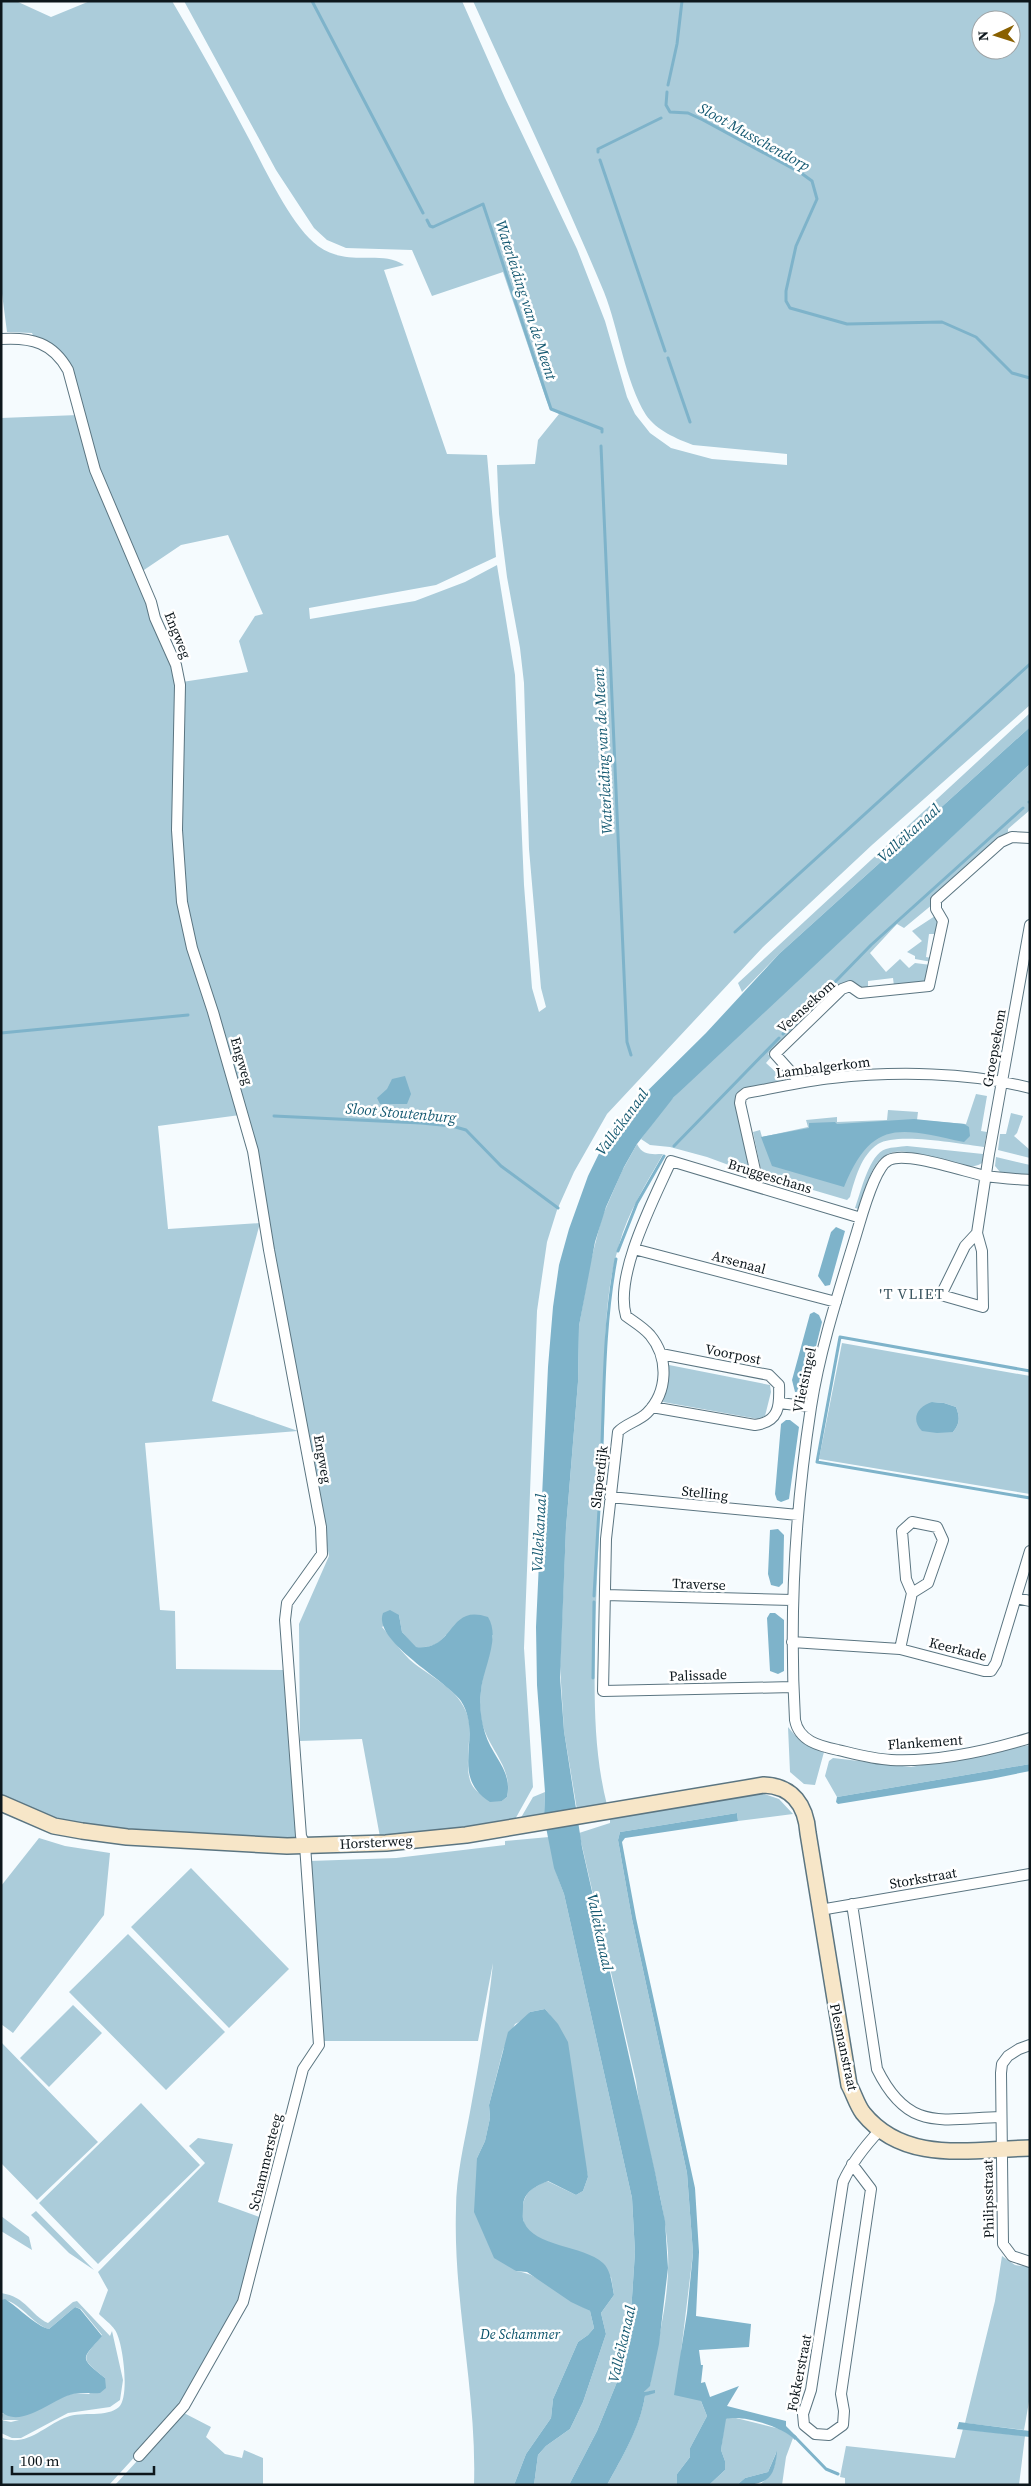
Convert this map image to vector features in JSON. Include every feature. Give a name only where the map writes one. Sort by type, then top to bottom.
[{"type":"street","name":"Engweg","points":[[1,339],[29,341],[47,345],[60,356],[68,370],[95,470],[176,665],[180,685],[181,722],[178,861],[182,902],[192,948],[213,1012],[253,1151],[268,1250],[321,1527],[322,1554],[287,1603],[285,1620],[301,1836],[305,1845]]},
{"type":"street","name":"Veensekom","points":[[800,1082],[775,1054],[842,989],[850,986],[860,993],[929,986],[943,921],[936,909],[936,900],[1001,842],[1012,837],[1030,838]]},
{"type":"street","name":"Groepsekom","points":[[977,1232],[1030,925]]},
{"type":"street","name":"Lambalgerkom","points":[[756,1186],[757,1179],[740,1103],[741,1097],[746,1093],[800,1082],[875,1074],[922,1074],[1030,1088]]},
{"type":"street","name":"Vlietsingel","points":[[822,1746],[803,1737],[797,1731],[793,1687],[792,1600],[798,1515],[811,1407],[836,1302],[861,1218],[879,1169],[890,1159],[906,1157],[986,1176],[1030,1180]]},
{"type":"street","name":"Bruggeschans","points":[[671,1161],[861,1218]]},
{"type":"street","name":"Slaperdijk","points":[[603,1691],[610,1497],[618,1432],[642,1418],[652,1407],[663,1382],[661,1354],[650,1335],[626,1316],[624,1310],[626,1283],[637,1237],[671,1161]]},
{"type":"street","points":[[977,1232],[982,1251],[983,1307],[941,1295],[965,1246],[977,1232]]},
{"type":"street","name":"Arsenaal","points":[[634,1249],[836,1302]]},
{"type":"street","name":"Voorpost","points":[[661,1354],[769,1376],[779,1385],[780,1403]]},
{"type":"street","points":[[652,1407],[755,1425],[767,1424],[774,1416],[780,1403],[811,1407]]},
{"type":"street","name":"Stelling","points":[[610,1497],[798,1515]]},
{"type":"street","points":[[900,1649],[912,1593],[906,1579],[902,1531],[912,1522],[937,1527],[943,1540],[928,1583],[912,1593]]},
{"type":"street","name":"Keerkade","points":[[792,1642],[900,1649],[984,1671],[991,1671],[996,1663],[1030,1551]]},
{"type":"street","name":"Traverse","points":[[605,1596],[792,1600]]},
{"type":"street","points":[[1016,1598],[1030,1601]]},
{"type":"street","name":"Palissade","points":[[603,1691],[793,1687]]},
{"type":"street","name":"Flankement","points":[[822,1746],[860,1755],[898,1760],[962,1753],[1030,1738]]},
{"type":"street","name":"Horsterweg","points":[[1,1803],[54,1826],[82,1831],[127,1837],[305,1845],[426,1840],[764,1785],[772,1789]]},
{"type":"street","name":"Plesmanstraat","points":[[772,1789],[790,1794],[801,1805],[807,1817],[820,1910],[849,2085],[864,2113],[880,2130],[898,2142],[930,2150],[1030,2148]]},
{"type":"street","name":"Schammersteeg","points":[[139,2456],[184,2406],[238,2314],[248,2287],[303,2069],[319,2045],[305,1845]]},
{"type":"street","name":"Storkstraat","points":[[820,1910],[1030,1874]]},
{"type":"street","name":"Plesmanstraat","points":[[852,1904],[877,2069],[888,2091],[909,2112],[933,2119],[1000,2117]]},
{"type":"street","points":[[1001,2149],[1002,2064],[1012,2052],[1030,2045]]},
{"type":"street","name":"Fokkerstraat","points":[[852,2164],[871,2189],[841,2394],[844,2411],[843,2425],[829,2436],[815,2434],[804,2426],[803,2414],[811,2390],[843,2182],[852,2164],[880,2130]]},
{"type":"street","name":"Philipsstraat","points":[[1001,2149],[1003,2244],[1012,2256],[1030,2262]]},
{"type":"green space","points":[[1,1],[16,1],[51,17],[90,1],[172,1],[221,86],[288,211],[308,237],[318,246],[341,256],[385,258],[395,260],[404,265],[384,270],[447,454],[487,455],[496,557],[436,585],[309,608],[310,619],[415,601],[465,582],[497,565],[515,675],[524,885],[532,988],[539,1012],[546,1007],[541,988],[529,849],[524,683],[499,514],[497,465],[535,464],[538,440],[559,414],[550,409],[546,399],[503,272],[432,296],[412,250],[346,248],[327,240],[314,228],[276,170],[184,1],[462,1],[505,98],[577,249],[605,321],[627,397],[635,414],[650,433],[671,448],[712,459],[787,465],[787,454],[693,445],[661,430],[646,415],[627,371],[604,292],[473,1],[1030,1],[1030,705],[872,845],[763,947],[607,1114],[574,1172],[557,1210],[547,1242],[537,1311],[524,1648],[533,1787],[513,1823],[380,1837],[362,1739],[300,1741],[299,1624],[329,1556],[259,1183],[195,946],[181,871],[182,682],[248,672],[239,641],[255,616],[263,614],[228,535],[181,545],[141,572],[94,459],[75,382],[34,338],[32,333],[7,332],[1,286]],"holes":[[[399,1615],[402,1632],[415,1647],[432,1646],[446,1635],[493,1635],[483,1676],[480,1708],[484,1729],[507,1776],[507,1797],[502,1801],[488,1797],[473,1787],[468,1769],[468,1717],[458,1698],[451,1690],[409,1659],[382,1627]]]},
{"type":"green space","points":[[78,415],[172,662],[176,678],[176,873],[240,1115],[158,1126],[168,1229],[260,1223],[212,1401],[298,1431],[145,1443],[160,1610],[175,1611],[176,1669],[286,1670],[299,1834],[292,1841],[145,1835],[61,1823],[1,1797],[1,418]]},
{"type":"green space","points":[[1030,713],[1030,727],[779,954],[742,992],[738,983]]},
{"type":"green space","points":[[1030,764],[1030,810],[1008,829],[1008,832],[987,848],[933,904],[904,928],[897,924],[870,953],[886,972],[900,959],[909,968],[915,963],[931,965],[926,983],[894,986],[893,978],[868,981],[868,988],[862,989],[851,982],[768,1054],[771,1057],[766,1063],[779,1075],[785,1070],[786,1079],[742,1090],[753,1174],[707,1157],[670,1147],[650,1145],[641,1139],[662,1110],[686,1084]]},
{"type":"green space","points":[[935,916],[938,920],[936,934],[929,934],[926,957],[932,958],[932,962],[915,959],[915,956],[907,952],[922,941],[912,931]]},
{"type":"green space","points":[[976,1094],[987,1096],[981,1131],[987,1132],[984,1147],[914,1139],[899,1139],[878,1144],[867,1154],[863,1161],[850,1197],[847,1200],[762,1175],[753,1132],[760,1130],[762,1137],[808,1127],[806,1120],[837,1117],[837,1122],[887,1120],[888,1110],[918,1112],[917,1120],[966,1124]]},
{"type":"green space","points":[[1011,1113],[1023,1116],[1017,1133],[1014,1136],[1030,1150],[1030,1158],[998,1150],[1000,1134],[1006,1134]]},
{"type":"green space","points":[[637,1144],[642,1151],[652,1154],[663,1154],[627,1221],[613,1267],[607,1313],[604,1429],[596,1593],[595,1687],[597,1747],[607,1805],[577,1810],[564,1731],[560,1666],[566,1528],[578,1382],[579,1326],[590,1264],[602,1217],[622,1171]]},
{"type":"green space","points":[[907,1146],[983,1154],[982,1163],[971,1167],[958,1166],[914,1153],[900,1151],[887,1154],[874,1168],[859,1209],[855,1208],[866,1174],[880,1152],[893,1147]]},
{"type":"green space","points":[[996,1157],[1030,1165],[1030,1176],[1000,1172],[995,1166]]},
{"type":"green space","points":[[842,1343],[1030,1376],[1030,1494],[819,1459]],"holes":[[[932,1402],[956,1407],[959,1417],[953,1432]]]},
{"type":"green space","points":[[669,1365],[770,1385],[771,1392],[765,1416],[758,1419],[663,1402]]},
{"type":"green space","points":[[788,1727],[804,1742],[824,1752],[815,1785],[804,1784],[790,1772]]},
{"type":"green space","points":[[1030,1745],[1030,1764],[837,1797],[825,1776],[829,1761],[833,1758],[911,1767]]},
{"type":"green space","points":[[545,1792],[544,1817],[519,1821],[533,1797]]},
{"type":"green space","points":[[761,1793],[779,1799],[793,1814],[738,1821],[737,1813],[620,1832],[618,1840],[632,1919],[687,2173],[693,2253],[681,2352],[707,2416],[690,2448],[690,2457],[677,2474],[677,2485],[607,2485],[635,2430],[645,2396],[654,2391],[644,2392],[650,2385],[662,2320],[667,2287],[668,2253],[663,2210],[639,2103],[636,2081],[579,1833],[610,1823],[610,1815]]},
{"type":"green space","name":"De Schammer","points":[[549,1837],[557,1875],[564,1894],[632,2198],[635,2252],[631,2313],[617,2382],[597,2431],[569,2485],[534,2485],[538,2455],[546,2446],[570,2429],[583,2402],[606,2334],[601,2313],[614,2295],[611,2277],[538,2238],[524,2224],[522,2207],[525,2197],[532,2189],[547,2181],[576,2195],[583,2191],[588,2177],[550,2015],[545,2009],[530,2012],[525,2019],[515,2024],[503,2050],[489,2105],[490,2118],[485,2141],[477,2158],[477,2179],[516,2271],[534,2277],[590,2311],[594,2328],[578,2342],[553,2399],[551,2418],[526,2454],[514,2485],[474,2485],[472,2416],[458,2278],[456,2197],[483,2038],[493,1963],[478,2041],[323,2041],[310,1861],[396,1858],[505,1845],[505,1841]]},
{"type":"green space","points":[[39,1838],[65,1846],[110,1853],[104,1915],[13,2033],[1,2024],[1,1886]]},
{"type":"green space","points":[[191,1868],[289,1969],[229,2028],[131,1927]]},
{"type":"green space","points":[[128,1934],[225,2032],[166,2090],[69,1992]]},
{"type":"green space","points":[[73,2005],[102,2033],[49,2087],[20,2058]]},
{"type":"green space","points":[[1,2042],[98,2142],[37,2200],[1,2163]]},
{"type":"green space","points":[[141,2103],[200,2165],[98,2264],[39,2203]]},
{"type":"green space","points":[[198,2138],[233,2144],[218,2202],[262,2218],[239,2306],[182,2405],[109,2485],[1,2485],[1,2437],[10,2440],[27,2438],[67,2417],[108,2412],[119,2407],[122,2401],[125,2381],[123,2357],[115,2330],[99,2314],[108,2290],[98,2272],[205,2163],[189,2146]]},
{"type":"green space","points":[[36,2211],[94,2270],[69,2253],[31,2215]]},
{"type":"green space","points":[[1,2216],[29,2237],[32,2250],[1,2231]]},
{"type":"green space","points":[[1002,2256],[1015,2265],[1030,2267],[1030,2396],[1024,2430],[965,2423],[995,2301]]},
{"type":"green space","points":[[1,2293],[17,2298],[48,2323],[73,2302],[77,2301],[110,2336],[112,2331],[123,2380],[120,2400],[110,2407],[68,2413],[21,2438],[12,2438],[1,2433],[1,2420],[11,2422],[19,2420],[3,2420],[1,2412],[3,2414],[75,2393],[89,2394],[105,2378],[90,2366],[87,2361],[87,2354],[102,2335],[81,2309],[75,2307],[49,2329],[43,2327],[13,2303],[1,2300]]},
{"type":"green space","points":[[182,2412],[211,2427],[206,2437],[225,2454],[242,2458],[244,2450],[263,2458],[263,2485],[115,2485]]},
{"type":"green space","points":[[732,2417],[784,2430],[793,2438],[786,2457],[782,2485],[759,2485],[772,2472],[776,2453],[768,2472],[745,2478],[737,2485],[709,2485],[725,2470],[725,2461],[721,2450],[725,2419]]},
{"type":"green space","points":[[963,2429],[1025,2436],[1019,2485],[845,2485],[845,2478],[840,2477],[846,2446],[955,2458]]},
{"type":"water","name":"Valleikanaal","points":[[1030,727],[1030,764],[674,1097],[637,1144],[624,1167],[606,1207],[595,1242],[579,1326],[578,1382],[566,1528],[560,1677],[564,1731],[582,1847],[655,2172],[665,2221],[668,2268],[659,2344],[650,2386],[644,2392],[655,2390],[655,2393],[645,2396],[635,2431],[607,2485],[569,2485],[597,2431],[617,2382],[631,2313],[635,2252],[632,2198],[564,1894],[554,1868],[544,1817],[545,1792],[537,1685],[536,1627],[548,1367],[559,1265],[569,1229],[588,1176],[610,1131],[617,1121],[706,1033],[779,954]]},
{"type":"water","points":[[405,1076],[411,1094],[407,1104],[380,1104],[377,1098],[387,1089],[392,1079]]},
{"type":"water","points":[[914,1119],[964,1124],[969,1127],[970,1136],[964,1142],[922,1133],[890,1133],[877,1139],[866,1149],[855,1165],[844,1187],[772,1166],[761,1137],[809,1128],[809,1123],[835,1122],[837,1124]]},
{"type":"water","points":[[836,1227],[845,1231],[830,1285],[825,1286],[818,1276],[831,1232]]},
{"type":"water","points":[[814,1312],[819,1315],[822,1322],[805,1391],[795,1392],[792,1380],[810,1314]]},
{"type":"water","points":[[932,1402],[956,1407],[959,1420],[953,1432],[937,1433],[922,1431],[918,1426],[917,1414],[923,1407]]},
{"type":"water","points":[[786,1420],[790,1420],[799,1427],[789,1499],[781,1502],[777,1500],[775,1494],[781,1424]]},
{"type":"water","points":[[778,1529],[784,1535],[783,1583],[779,1587],[771,1585],[768,1574],[770,1530]]},
{"type":"water","points":[[390,1610],[399,1615],[402,1632],[416,1647],[429,1646],[438,1642],[465,1616],[475,1614],[488,1617],[492,1625],[493,1634],[482,1682],[480,1707],[488,1742],[505,1771],[507,1779],[507,1797],[502,1801],[490,1802],[478,1791],[471,1780],[468,1768],[469,1728],[467,1715],[461,1701],[399,1648],[389,1636],[383,1624],[383,1613]]},
{"type":"water","points":[[770,1613],[775,1613],[784,1620],[784,1671],[778,1674],[770,1671],[767,1618]]},
{"type":"water","points":[[1030,1764],[1030,1771],[991,1779],[838,1804],[836,1802],[837,1797]]},
{"type":"water","points":[[737,1813],[738,1821],[625,1838],[622,1842],[636,1918],[695,2188],[699,2252],[696,2316],[751,2324],[749,2347],[699,2350],[701,2365],[703,2365],[701,2383],[705,2382],[710,2397],[739,2386],[727,2406],[786,2421],[786,2426],[797,2437],[795,2440],[790,2435],[773,2426],[752,2420],[742,2418],[726,2419],[721,2450],[725,2461],[725,2470],[709,2485],[677,2485],[677,2474],[690,2457],[690,2448],[707,2416],[701,2401],[674,2395],[687,2313],[693,2253],[687,2173],[632,1919],[618,1840],[620,1832]]},
{"type":"water","points":[[545,2009],[558,2024],[568,2042],[588,2177],[583,2191],[576,2195],[548,2181],[535,2187],[525,2197],[523,2220],[529,2230],[538,2236],[594,2257],[603,2263],[612,2282],[614,2295],[601,2313],[606,2334],[583,2402],[570,2429],[546,2446],[538,2455],[534,2485],[514,2485],[526,2454],[551,2418],[553,2399],[578,2342],[594,2328],[590,2311],[571,2302],[527,2272],[516,2271],[494,2258],[474,2212],[477,2158],[485,2141],[490,2118],[489,2105],[508,2032],[530,2012]]},
{"type":"water","points":[[5,2299],[33,2321],[49,2329],[75,2307],[80,2309],[102,2336],[87,2354],[86,2358],[90,2366],[105,2378],[106,2388],[100,2393],[73,2394],[27,2415],[9,2416],[1,2412],[1,2300]]},
{"type":"water","points":[[959,2422],[1030,2431],[1030,2437],[957,2429]]},
{"type":"water","points":[[777,2451],[774,2469],[767,2479],[755,2484],[737,2485],[745,2478],[768,2472]]},
{"type":"waterway","name":"Waterleiding van de Meent","points":[[312,1],[423,213]]},
{"type":"waterway","name":"Sloot Musschendorp","points":[[668,85],[677,44],[682,1]]},
{"type":"waterway","name":"Sloot Musschendorp","points":[[667,92],[666,105],[670,112],[688,113],[703,120],[801,173],[812,181],[817,199],[796,246],[786,291],[786,301],[790,308],[847,324],[942,322],[976,337],[1012,373],[1030,378]]},
{"type":"waterway","points":[[598,152],[598,149],[661,118]]},
{"type":"waterway","points":[[600,160],[665,351]]},
{"type":"waterway","name":"Waterleiding van de Meent","points":[[427,220],[430,226],[433,227],[483,204],[551,409],[602,429],[602,432]]},
{"type":"waterway","points":[[668,358],[690,422]]},
{"type":"waterway","name":"Waterleiding van de Meent","points":[[601,446],[627,1042],[631,1055]]},
{"type":"waterway","points":[[735,932],[1030,664]]},
{"type":"waterway","points":[[834,983],[871,945],[1023,808]]},
{"type":"waterway","points":[[783,1034],[825,992]]},
{"type":"waterway","name":"Sloot Stoutenburg","points":[[1,1033],[188,1015]]},
{"type":"waterway","points":[[674,1146],[779,1038]]},
{"type":"waterway","name":"Sloot Stoutenburg","points":[[274,1116],[421,1123],[452,1126],[466,1130],[501,1166],[558,1208]]},
{"type":"waterway","points":[[618,1251],[637,1203],[664,1156]]},
{"type":"waterway","points":[[599,1503],[608,1319],[616,1259]]},
{"type":"waterway","points":[[1030,1371],[840,1337],[817,1462],[1030,1498]]},
{"type":"waterway","points":[[594,1596],[599,1509]]},
{"type":"waterway","points":[[593,1678],[594,1602]]},
{"type":"waterway","points":[[794,2436],[826,2469],[838,2474]]},
{"type":"district","name":"'T VLIET","points":[[912,1294]]}]
